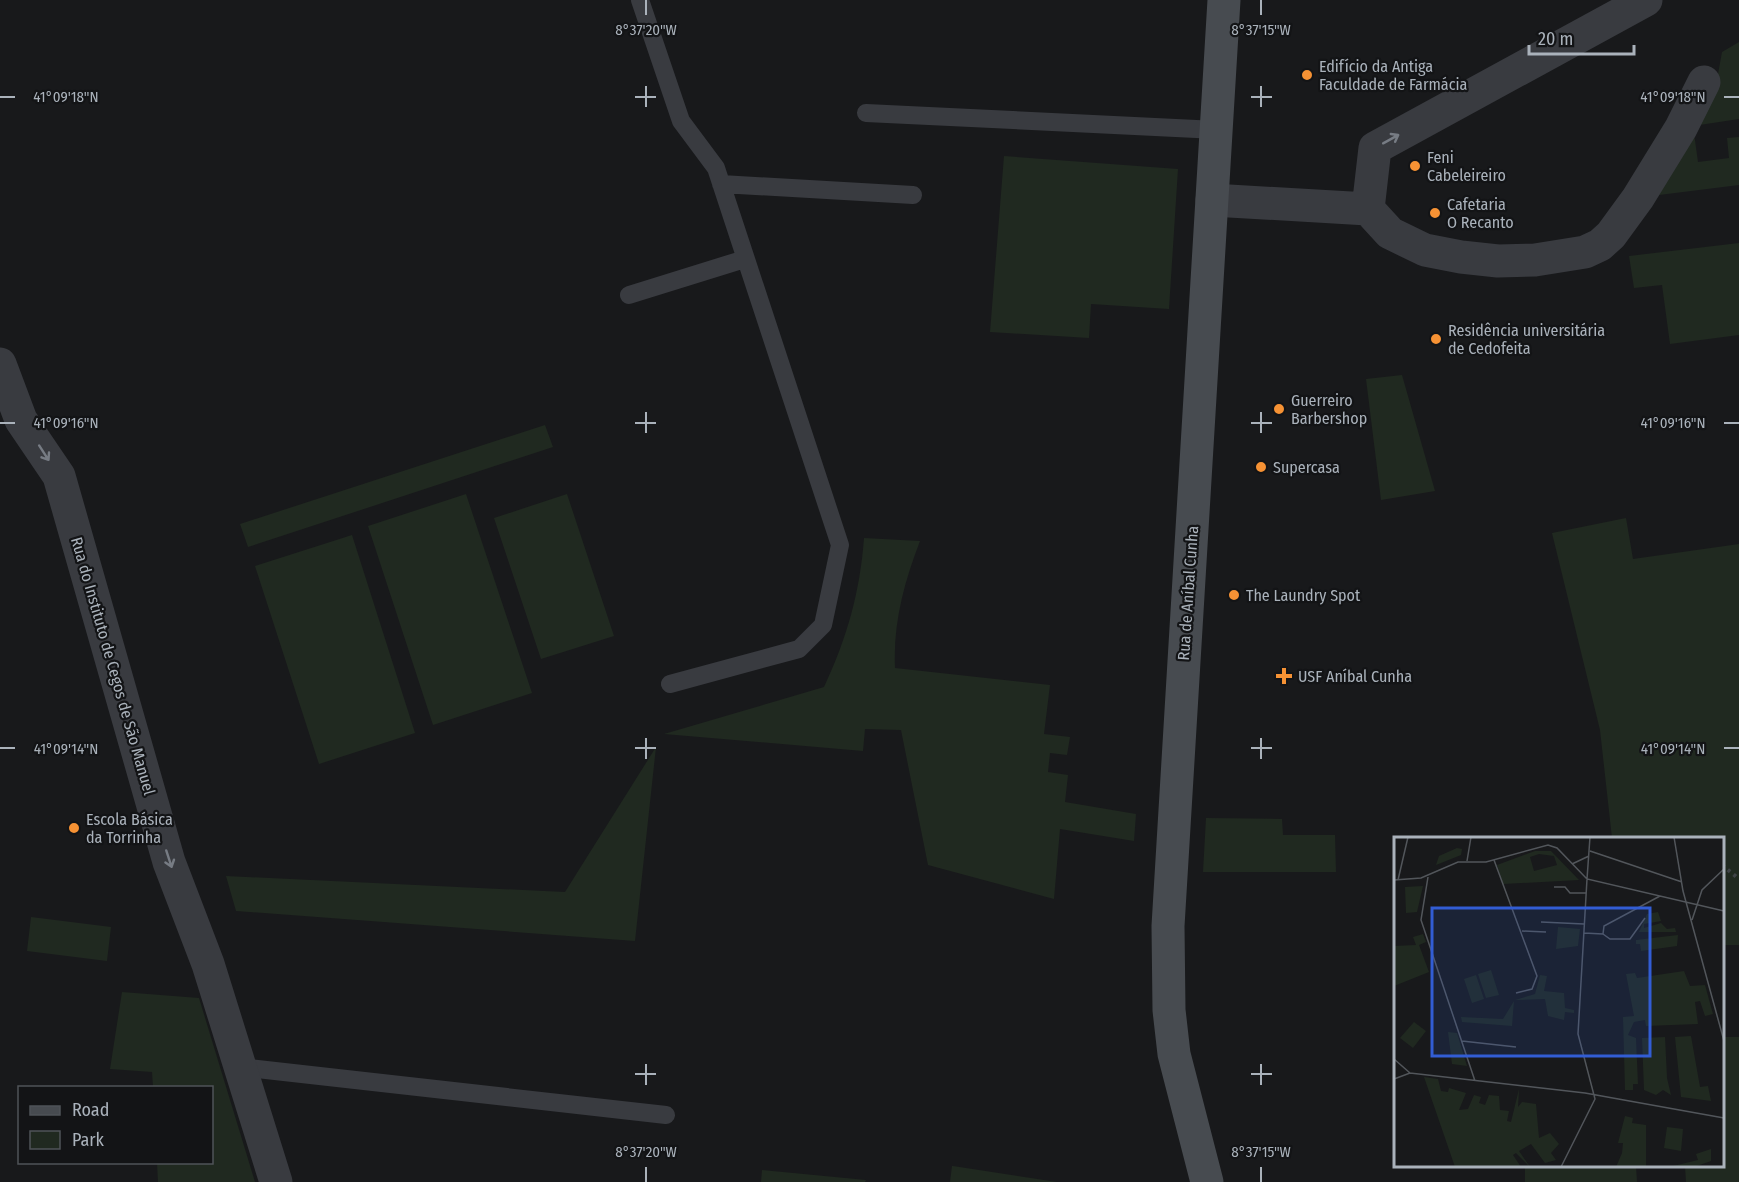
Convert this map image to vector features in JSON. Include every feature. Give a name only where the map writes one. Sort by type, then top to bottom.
[{"type":"street","name":"Rua de Aníbal Cunha","points":[[1207,1182],[1174,1054],[1169,1010],[1168,926],[1224,0]]},
{"type":"street","points":[[1368,209],[1375,148],[1646,0]]},
{"type":"street","points":[[1212,200],[1368,209],[1390,233],[1425,250],[1461,257],[1498,261],[1535,260],[1585,252],[1600,245],[1611,235],[1638,198],[1681,128],[1704,82]]},
{"type":"street","name":"Rua do Instituto de Cegos de São Manuel","points":[[0,364],[21,420],[59,476],[169,862],[208,964],[276,1182]]},
{"type":"lane","points":[[640,0],[681,121],[716,168],[840,545],[824,625],[799,649],[670,684]]},
{"type":"lane","points":[[866,113],[1217,130]]},
{"type":"lane","points":[[721,184],[914,195]]},
{"type":"lane","points":[[629,296],[745,258]]},
{"type":"lane","points":[[240,1067],[666,1114]]},
{"type":"path","points":[[1724,867],[1739,879]]},
{"type":"green space","points":[[1739,42],[1739,119],[1693,126],[1698,162],[1729,158],[1727,138],[1739,137],[1739,185],[1651,196],[1718,74],[1722,52]]},
{"type":"green space","points":[[1004,156],[1178,169],[1169,309],[1091,304],[1089,338],[990,332]]},
{"type":"green space","points":[[1739,243],[1739,335],[1670,344],[1662,285],[1634,288],[1629,256]]},
{"type":"green space","points":[[1402,375],[1435,491],[1381,500],[1366,379]]},
{"type":"green space","points":[[545,425],[553,447],[248,547],[240,524]]},
{"type":"green space","points":[[466,494],[532,693],[433,725],[368,526]]},
{"type":"green space","points":[[567,494],[614,636],[541,659],[494,518]]},
{"type":"green space","points":[[1626,518],[1633,559],[1739,544],[1739,945],[1724,945],[1724,837],[1612,837],[1600,730],[1552,533]]},
{"type":"green space","points":[[352,535],[415,733],[319,764],[255,566]]},
{"type":"green space","points":[[864,538],[920,541],[901,603],[896,635],[895,668],[1050,685],[1044,734],[1070,737],[1067,755],[1050,753],[1048,772],[1068,775],[1065,802],[1136,814],[1134,841],[1060,829],[1054,899],[928,865],[901,730],[865,729],[863,751],[664,734],[824,687],[839,651],[856,596]]},
{"type":"green space","points":[[656,747],[635,941],[236,911],[226,876],[565,892]]},
{"type":"green space","points":[[1206,818],[1282,819],[1283,835],[1335,835],[1336,872],[1203,872]]},
{"type":"green space","points":[[31,917],[111,927],[107,961],[27,951]]},
{"type":"green space","points":[[122,992],[199,998],[255,1182],[158,1182],[157,1164],[213,1164],[213,1086],[153,1086],[152,1072],[110,1069]]},
{"type":"green space","points":[[1724,1037],[1739,1037],[1739,1182],[1686,1182],[1685,1167],[1724,1167]]},
{"type":"green space","points":[[953,1166],[1057,1182],[950,1182]]},
{"type":"green space","points":[[1525,1167],[1636,1167],[1637,1182],[1525,1182]]},
{"type":"green space","points":[[762,1170],[866,1180],[865,1182],[761,1182]]},
{"type":"place","name":"Edifício da Antiga Faculdade de Farmácia","points":[[1307,75]]},
{"type":"place","name":"Feni Cabeleireiro","points":[[1415,166]]},
{"type":"place","name":"Cafetaria O Recanto","points":[[1435,213]]},
{"type":"place","name":"Residência universitária de Cedofeita","points":[[1436,339]]},
{"type":"place","name":"Guerreiro Barbershop","points":[[1279,409]]},
{"type":"place","name":"Supercasa","points":[[1261,467]]},
{"type":"place","name":"The Laundry Spot","points":[[1234,595]]},
{"type":"place","name":"USF Aníbal Cunha","points":[[1284,676]]},
{"type":"place","name":"Escola Básica da Torrinha","points":[[74,828]]}]
